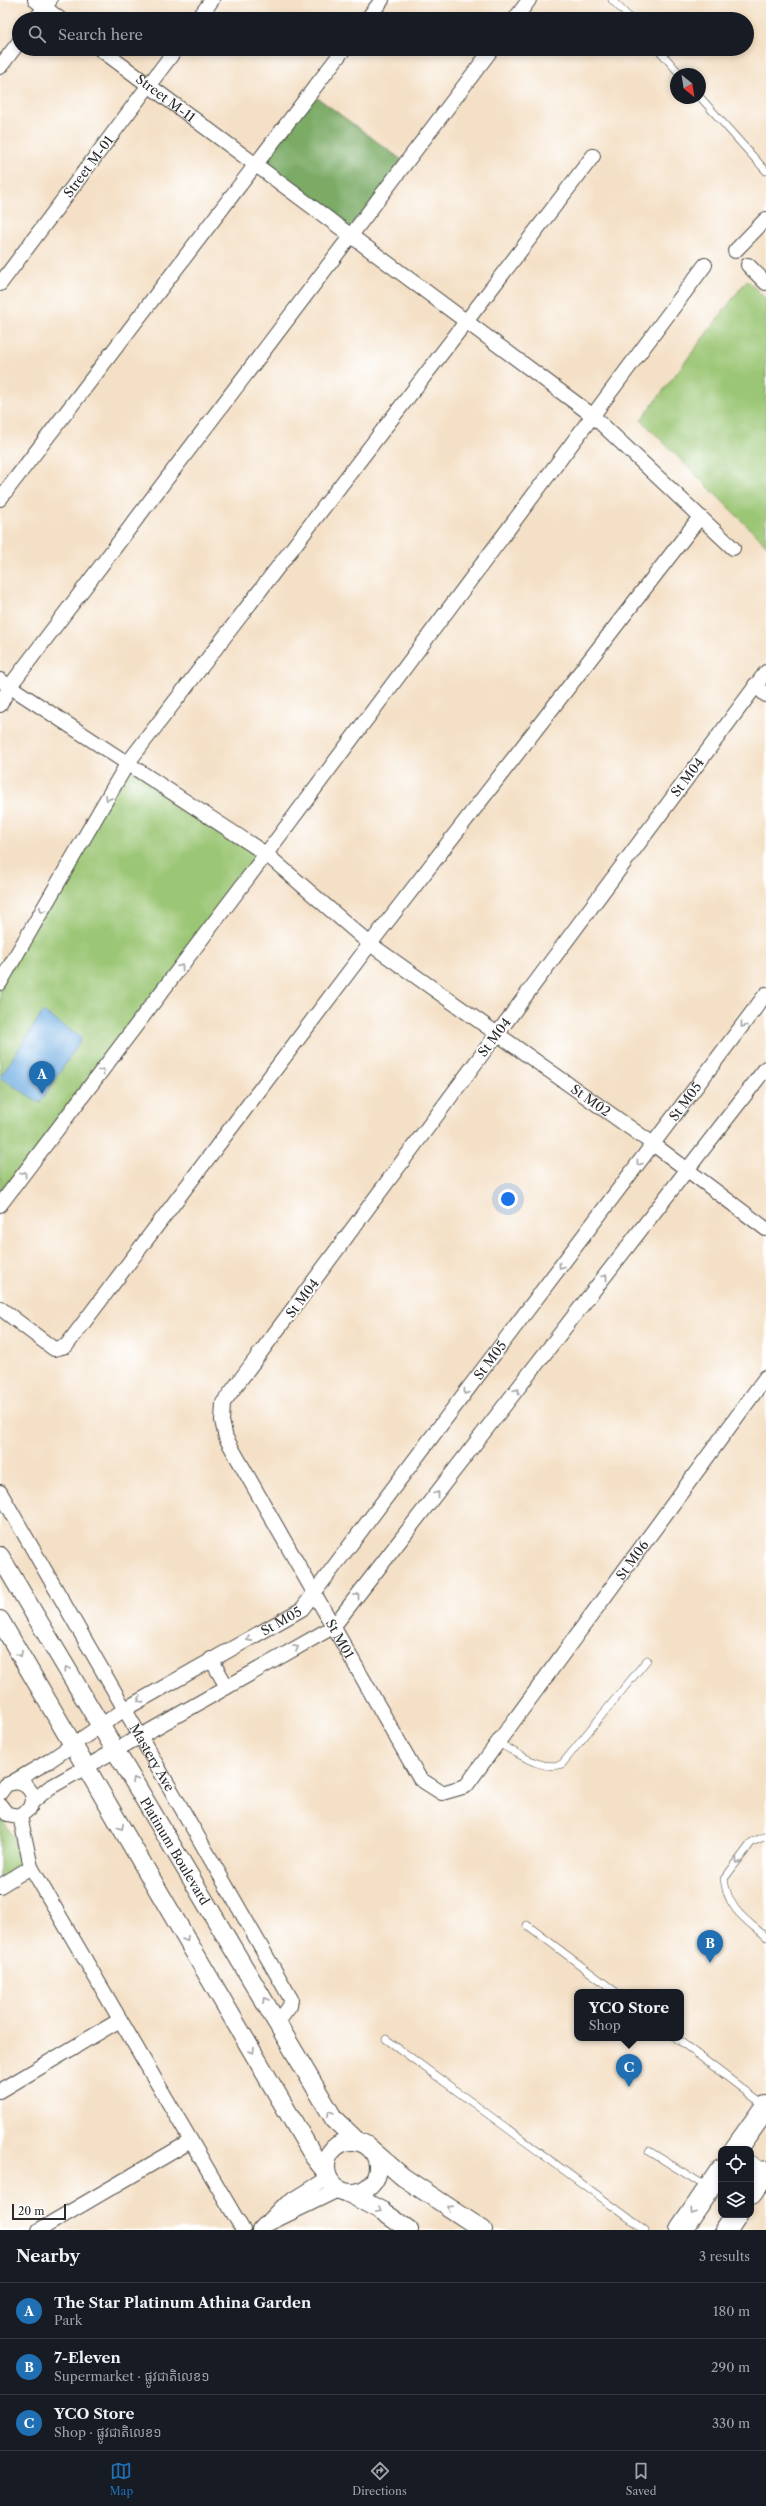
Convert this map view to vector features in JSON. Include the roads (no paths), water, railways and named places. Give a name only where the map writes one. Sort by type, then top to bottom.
[{"type":"highway","points":[[738,2146],[766,2107]]},
{"type":"highway","points":[[754,2188],[762,2173]]},
{"type":"highway","points":[[681,2230],[718,2175]]},
{"type":"highway","points":[[726,2230],[734,2218]]},
{"type":"street","points":[[203,12],[212,0]]},
{"type":"street","points":[[373,12],[382,0]]},
{"type":"street","points":[[520,12],[529,0]]},
{"type":"street","points":[[43,3],[53,12]]},
{"type":"street","points":[[0,67],[12,51]]},
{"type":"street","name":"Street M-11","points":[[109,56],[232,147],[255,166],[466,320],[592,415],[733,548]]},
{"type":"street","name":"Street M-01","points":[[0,284],[171,56]]},
{"type":"street","points":[[0,499],[339,56]]},
{"type":"street","points":[[0,705],[5,683],[352,236],[487,56]]},
{"type":"street","points":[[0,983],[128,764],[466,320],[593,156]]},
{"type":"street","points":[[735,251],[766,219]]},
{"type":"street","points":[[748,264],[766,284]]},
{"type":"street","points":[[0,1205],[266,854],[592,415],[706,265]]},
{"type":"street","points":[[0,1308],[54,1350],[66,1346],[370,944],[700,517]]},
{"type":"street","name":"St M04","points":[[223,1403],[766,672]]},
{"type":"street","name":"St M02","points":[[5,683],[266,854],[370,944],[653,1144],[766,1228]]},
{"type":"street","points":[[755,686],[766,695]]},
{"type":"street","name":"St M05","points":[[5,1785],[73,1744],[100,1724],[125,1709],[211,1659],[302,1609],[766,994]]},
{"type":"street","points":[[32,1802],[48,1788],[117,1751],[189,1708],[333,1627],[766,1068]]},
{"type":"street","name":"St M06","points":[[498,1743],[766,1377]]},
{"type":"street","name":"St M01","points":[[223,1403],[222,1421],[226,1438],[420,1779],[442,1793],[466,1786],[498,1743]]},
{"type":"street","name":"Mastery Ave","points":[[0,1492],[291,1999],[290,2006],[278,2022]]},
{"type":"street","name":"Platinum Boulevard","points":[[0,1556],[278,2022],[334,2119],[357,2141]]},
{"type":"street","points":[[0,1620],[314,2157],[335,2183],[382,2211],[409,2230]]},
{"type":"street","points":[[211,1659],[227,1687]]},
{"type":"street","points":[[0,1806],[7,1814],[20,1816],[26,1813],[32,1802],[33,1796],[26,1785],[5,1785]]},
{"type":"street","points":[[20,1816],[31,1867],[243,2230]]},
{"type":"street","points":[[0,1886],[31,1867]]},
{"type":"street","points":[[0,2091],[120,2020]]},
{"type":"street","points":[[39,2230],[191,2141]]},
{"type":"street","points":[[335,2183],[326,2159],[333,2148],[344,2142],[357,2141],[373,2151],[403,2177],[483,2230]]},
{"type":"street","points":[[261,2229],[280,2208],[335,2183],[362,2191],[373,2183],[376,2177],[378,2163],[373,2151]]},
{"type":"lane","points":[[612,0],[625,12]]},
{"type":"lane","points":[[664,56],[675,68]]},
{"type":"lane","points":[[706,104],[766,171]]},
{"type":"lane","points":[[498,1743],[538,1764],[552,1768],[562,1764],[647,1660]]},
{"type":"lane","points":[[766,1836],[752,1842],[724,1879],[726,1896],[737,1912],[766,1937]]},
{"type":"lane","points":[[527,1925],[612,1989]]},
{"type":"lane","points":[[386,2039],[645,2230]]},
{"type":"lane","points":[[680,2041],[766,2107]]},
{"type":"lane","points":[[649,2151],[709,2188]]},
{"type":"water","points":[[43,1012],[82,1038],[40,1103],[0,1077]]},
{"type":"place","name":"The Star Platinum Athina Garden","points":[[42,1094]]},
{"type":"place","name":"7-Eleven","points":[[710,1963]]},
{"type":"place","name":"YCO Store","points":[[629,2087]]}]
